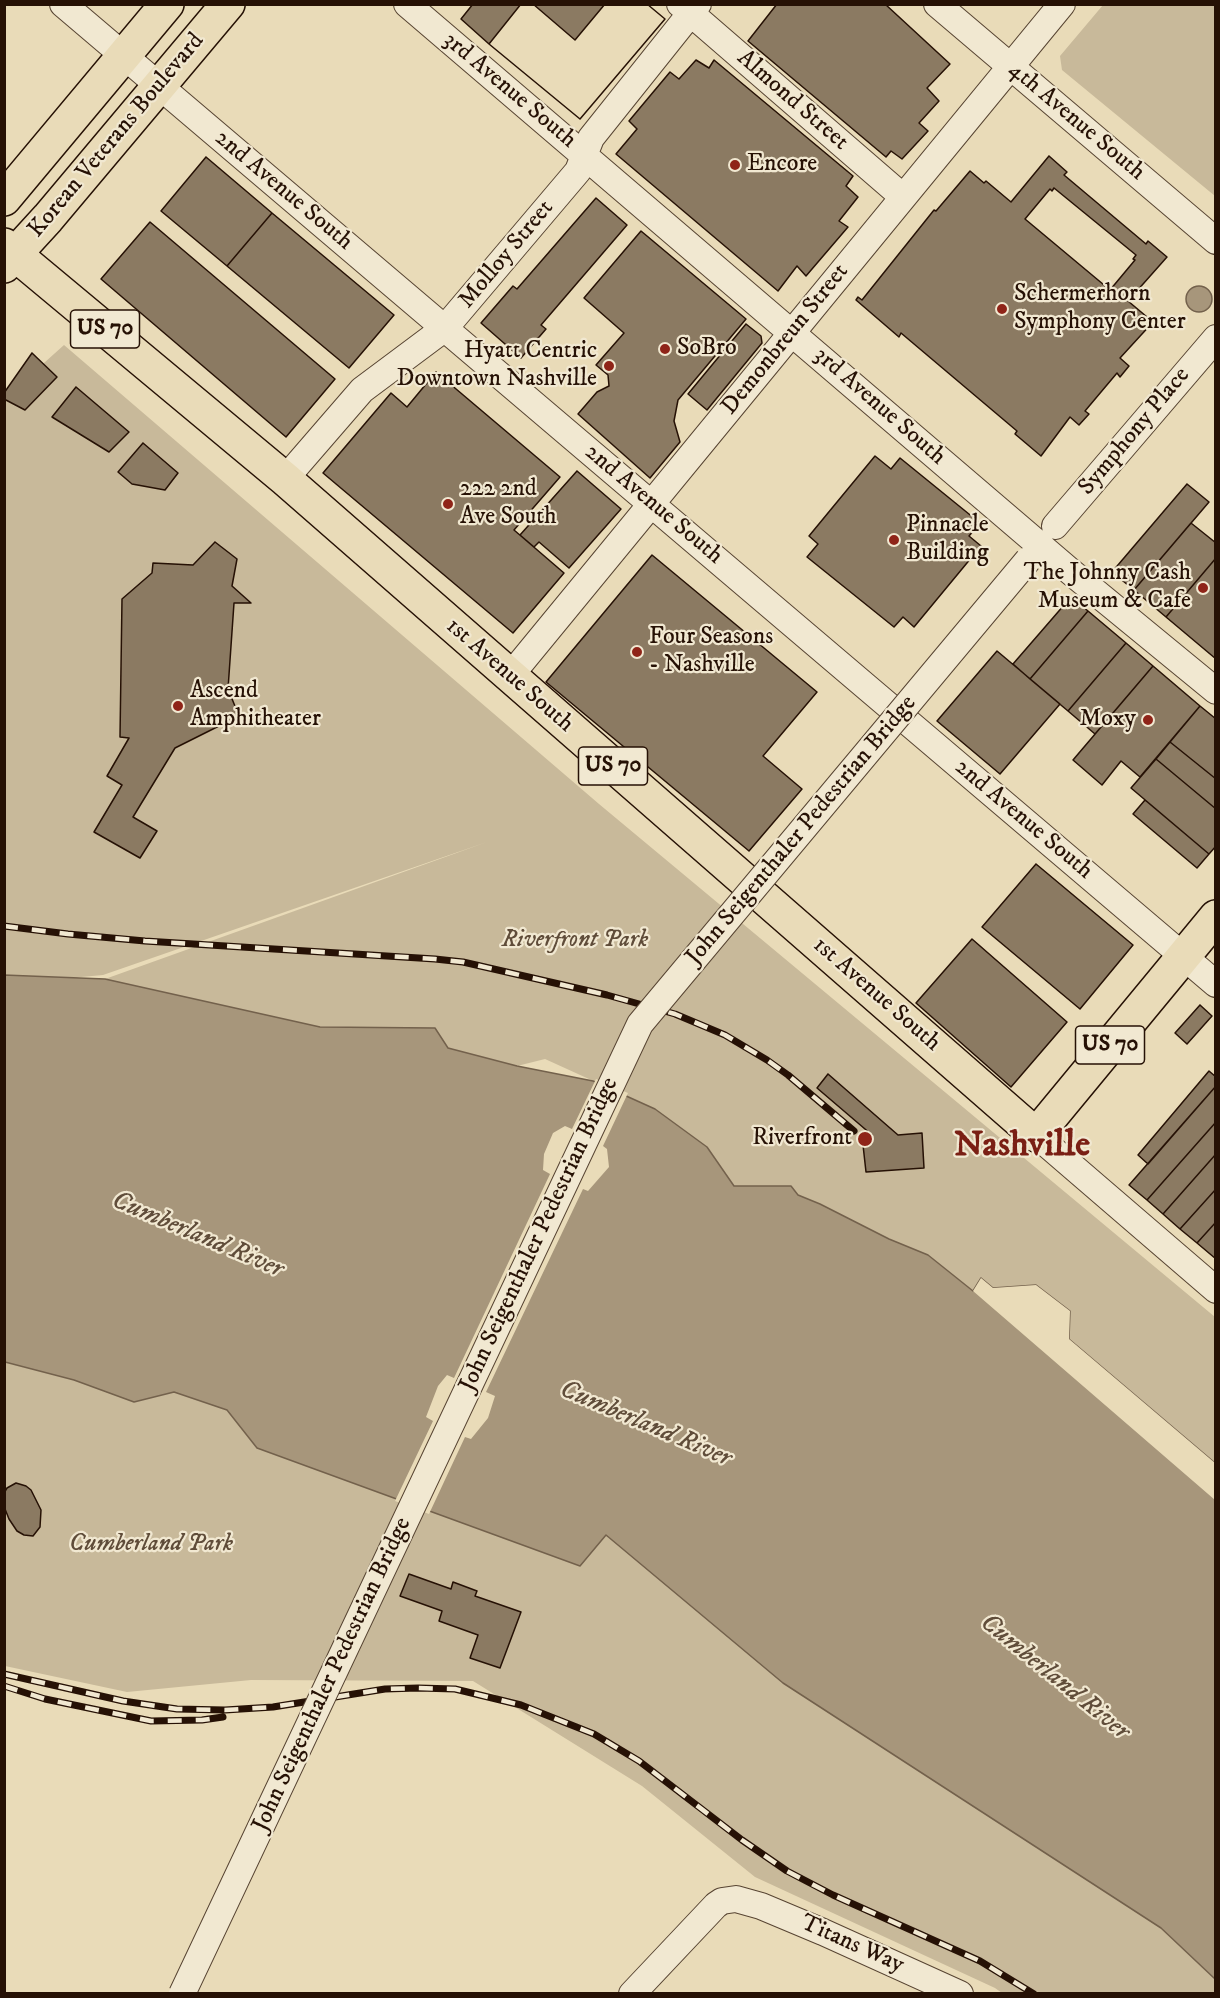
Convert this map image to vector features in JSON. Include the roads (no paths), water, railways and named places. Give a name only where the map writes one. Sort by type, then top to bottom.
[{"type":"main road","name":"Korean Veterans Boulevard","points":[[4,200],[167,4]]},
{"type":"main road","name":"Korean Veterans Boulevard","points":[[8,255],[48,218],[228,4]]},
{"type":"main road","name":"1st Avenue South","points":[[8,255],[285,479],[1036,1135]]},
{"type":"main road","name":"US 70","points":[[1036,1135],[1215,917]]},
{"type":"street","name":"2nd Avenue South","points":[[63,4],[1215,984]]},
{"type":"street","name":"3rd Avenue South","points":[[407,4],[1063,565],[1215,691]]},
{"type":"street","name":"4th Avenue South","points":[[936,4],[1215,241]]},
{"type":"street","name":"Demonbreun Street","points":[[510,676],[1062,4]]},
{"type":"street","name":"Molloy Street","points":[[285,479],[362,390],[445,328],[578,171],[591,138],[690,8]]},
{"type":"street","name":"Almond Street","points":[[690,8],[903,197]]},
{"type":"street","name":"Symphony Place","points":[[1055,526],[1215,338]]},
{"type":"street","name":"John Seigenthaler Pedestrian Bridge","points":[[182,1994],[640,1024],[1028,560]]},
{"type":"street","points":[[1036,1135],[1215,1290]]},
{"type":"street","name":"Titans Way","points":[[632,1994],[716,1905],[729,1899],[744,1899],[960,1994]]},
{"type":"water","points":[[1199,286],[1209,289],[1212,299],[1209,309],[1199,312],[1189,309],[1186,299],[1189,289]]},
{"type":"water","name":"Cumberland River","points":[[4,975],[105,979],[320,1027],[435,1028],[448,1048],[517,1066],[593,1081],[655,1109],[707,1147],[734,1186],[791,1186],[798,1195],[889,1239],[928,1255],[973,1291],[981,1278],[993,1288],[1036,1285],[1070,1311],[1069,1339],[1215,1463],[1215,1979],[1161,1928],[783,1683],[606,1535],[580,1566],[257,1448],[227,1410],[174,1392],[134,1402],[74,1380],[5,1362]]},
{"type":"railway","points":[[4,926],[145,941],[463,962],[607,995],[675,1014],[725,1035],[788,1075],[854,1131]]},
{"type":"railway","points":[[4,1674],[123,1701],[177,1709],[225,1710],[273,1707],[385,1689],[418,1688],[455,1689],[521,1705],[594,1734],[639,1761],[742,1840],[787,1871],[833,1895],[980,1961],[1034,1994]]},
{"type":"railway","points":[[4,1686],[45,1699],[151,1721],[202,1720],[223,1717]]},
{"type":"place","name":"Encore","points":[[735,165]]},
{"type":"place","name":"Schermerhorn Symphony Center","points":[[1002,309]]},
{"type":"place","name":"SoBro","points":[[665,349]]},
{"type":"place","name":"Hyatt Centric Downtown Nashville","points":[[609,366]]},
{"type":"place","name":"222 2nd Ave South","points":[[448,504]]},
{"type":"place","name":"Pinnacle Building","points":[[894,540]]},
{"type":"place","name":"The Johnny Cash Museum & Cafe","points":[[1203,588]]},
{"type":"place","name":"Four Seasons - Nashville","points":[[637,652]]},
{"type":"place","name":"Ascend Amphitheater","points":[[178,706]]},
{"type":"place","name":"Moxy","points":[[1148,720]]},
{"type":"place","name":"Riverfront","points":[[865,1139]]},
{"type":"district","name":"Nashville","points":[[1022,1148]]},
{"type":"park label","name":"Riverfront Park","points":[[575,941]]},
{"type":"park label","name":"Cumberland Park","points":[[151,1545]]}]
